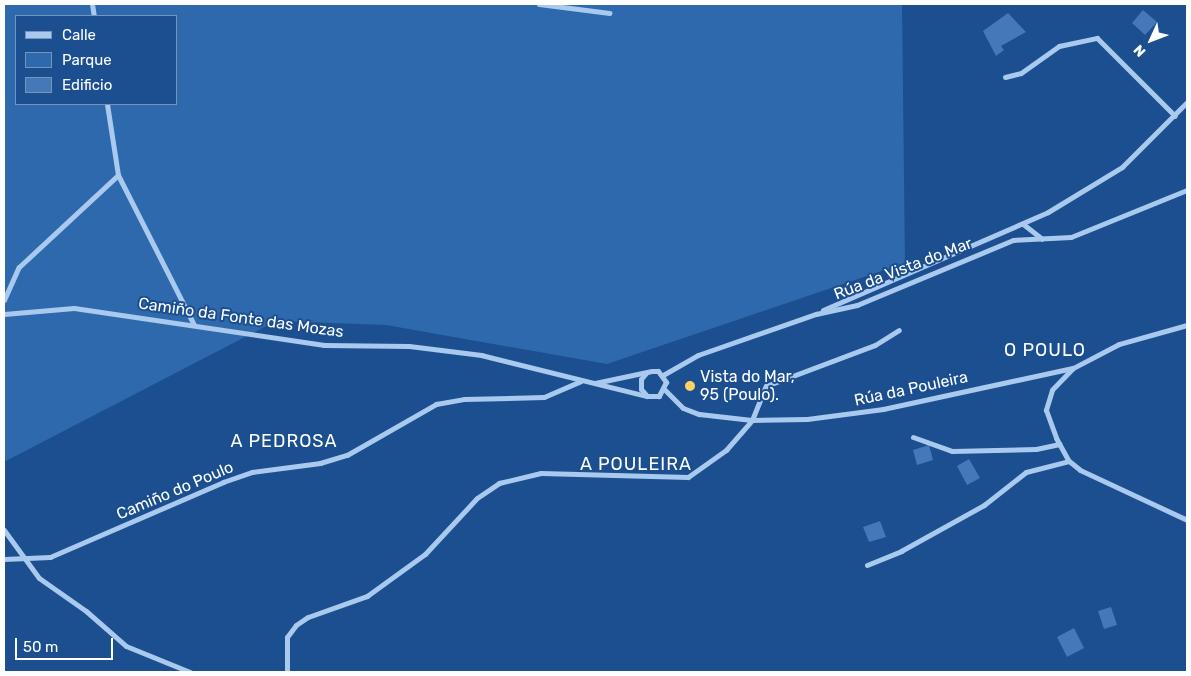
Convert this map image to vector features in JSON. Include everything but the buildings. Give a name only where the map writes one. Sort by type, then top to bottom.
[{"type":"street","points":[[539,4],[609,13]]},
{"type":"street","points":[[1004,77],[1020,73],[1059,46],[1097,38],[1175,116]]},
{"type":"street","name":"Rúa da Vista do Mar","points":[[663,375],[698,355],[816,314],[1023,224],[1122,167],[1187,102]]},
{"type":"street","points":[[107,105],[118,175],[194,325]]},
{"type":"street","points":[[4,300],[19,267],[118,175]]},
{"type":"street","name":"Rúa da Vista do Mar","points":[[816,314],[857,304],[1013,240],[1043,240],[1071,236],[1187,190]]},
{"type":"street","points":[[1023,224],[1043,240]]},
{"type":"street","name":"Camiño da Fonte das Mozas","points":[[4,314],[74,308],[324,345],[410,346],[481,355],[557,371],[582,381],[647,396]]},
{"type":"street","points":[[1187,325],[1119,344],[1073,368],[1052,390],[1046,410],[1059,444],[1069,461],[1102,482],[1187,520]]},
{"type":"street","points":[[287,672],[287,637],[296,626],[308,617],[367,596],[425,554],[477,498],[499,483],[541,473],[688,477],[726,450],[752,420],[766,386],[875,345],[899,330]]},
{"type":"street","name":"Rúa da Pouleira","points":[[665,390],[691,411],[752,420],[864,412],[1073,368]]},
{"type":"street","points":[[646,372],[663,375],[665,390],[655,397],[647,396],[640,386],[646,372]]},
{"type":"street","name":"Camiño da Fonte das Mozas","points":[[592,383],[646,372]]},
{"type":"street","name":"Camiño do Poulo","points":[[4,559],[24,561],[62,552],[245,475],[347,455],[436,404],[464,399],[544,397],[582,381]]},
{"type":"street","points":[[913,437],[952,451],[1036,449],[1059,444]]},
{"type":"street","points":[[867,565],[901,552],[984,505],[1026,472],[1069,461]]},
{"type":"street","points":[[4,530],[24,561],[39,578],[86,611],[126,646],[190,672]]},
{"type":"green space","points":[[4,4],[902,4],[905,263],[607,364],[386,325],[276,321],[4,462]]},
{"type":"place","name":"Vista do Mar, 95 (Poulo).","points":[[690,386]]},
{"type":"district","name":"O POULO","points":[[1045,350]]},
{"type":"district","name":"A PEDROSA","points":[[284,441]]},
{"type":"district","name":"A POULEIRA","points":[[636,464]]}]
